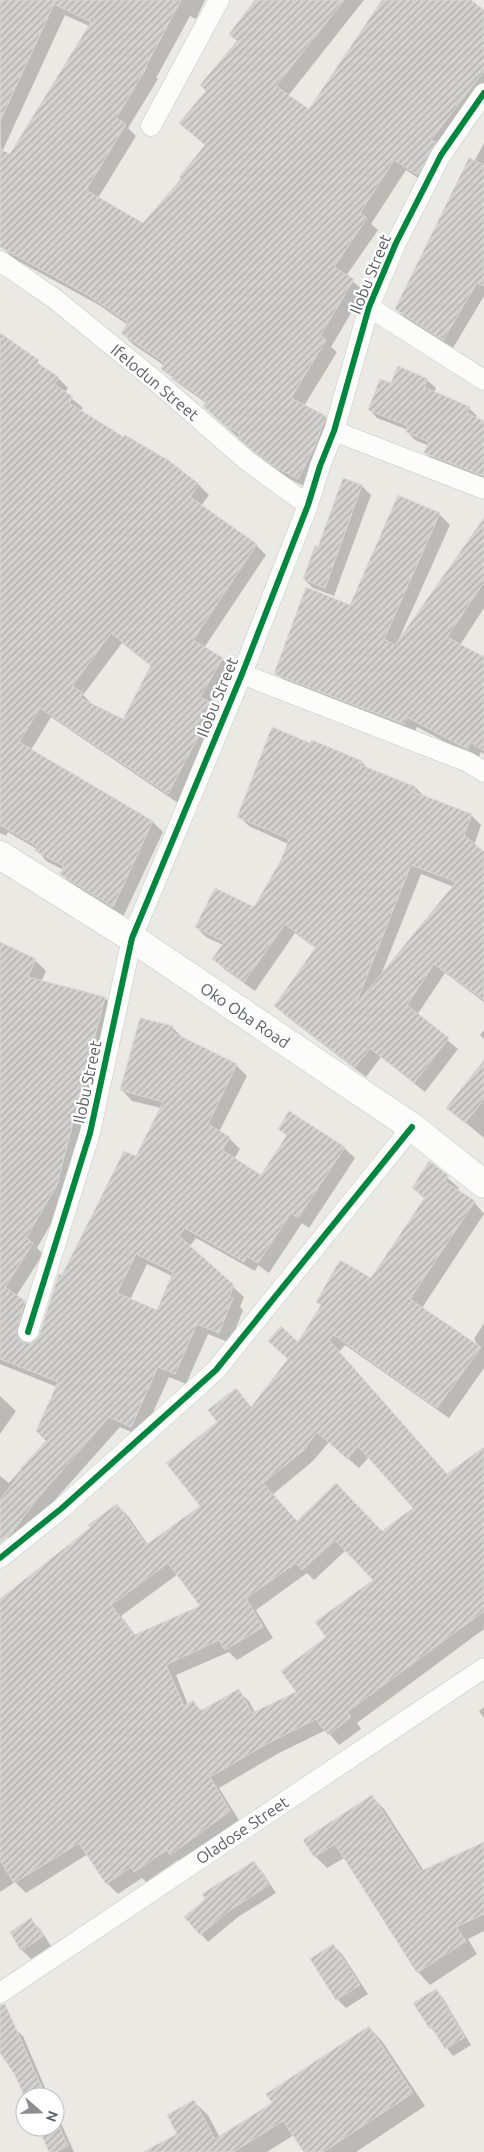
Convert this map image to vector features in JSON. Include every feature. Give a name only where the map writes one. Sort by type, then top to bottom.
[{"type":"street","points":[[151,126],[219,0]]},
{"type":"street","name":"Ilobu Street","points":[[28,1332],[90,1133],[132,938],[242,674],[308,505],[320,466],[334,431],[369,307],[396,243],[441,155],[484,93]]},
{"type":"street","name":"Ifelodun Street","points":[[0,261],[55,299],[158,383],[246,460],[308,505]]},
{"type":"street","points":[[369,307],[484,380]]},
{"type":"street","points":[[334,431],[484,489]]},
{"type":"street","points":[[242,674],[468,762],[484,772]]},
{"type":"street","name":"Oko Oba Road","points":[[0,856],[132,938],[412,1127],[484,1184]]},
{"type":"street","points":[[0,1558],[62,1508],[216,1370],[412,1127]]},
{"type":"street","name":"Oladose Street","points":[[0,1993],[484,1668]]},
{"type":"building","points":[[0,0],[181,0],[147,67],[116,118],[126,124],[86,190],[143,223],[181,179],[179,177],[205,145],[179,123],[206,91],[200,85],[237,41],[229,34],[255,0],[344,0],[276,86],[309,109],[382,0],[471,0],[484,10],[484,71],[431,140],[436,142],[418,175],[394,160],[360,213],[367,218],[334,267],[354,279],[320,336],[326,340],[291,398],[326,416],[315,446],[298,479],[275,467],[253,451],[238,438],[240,434],[224,425],[203,406],[206,401],[161,369],[165,363],[121,333],[128,322],[86,294],[0,247],[0,149],[10,154],[91,22],[54,4],[0,121]]},
{"type":"building","points":[[469,158],[484,165],[484,286],[477,283],[443,340],[395,309]]},
{"type":"building","points":[[0,333],[39,360],[37,363],[59,377],[54,384],[73,397],[69,403],[124,437],[125,435],[168,460],[199,484],[190,497],[257,544],[193,640],[223,658],[200,697],[215,705],[168,794],[40,708],[19,742],[153,821],[113,907],[60,874],[64,866],[35,851],[37,846],[0,825]],"holes":[[[111,633],[151,665],[123,719],[80,698],[83,693],[72,686]]]},
{"type":"building","points":[[398,366],[428,379],[424,387],[470,407],[467,413],[484,421],[484,476],[424,453],[429,442],[406,432],[408,426],[368,410],[380,379],[391,383]]},
{"type":"building","points":[[343,478],[362,485],[325,588],[303,579],[315,546],[318,547]]},
{"type":"building","points":[[398,495],[440,513],[384,639],[395,645],[484,518],[484,582],[447,637],[484,657],[484,751],[470,742],[467,749],[407,717],[404,724],[274,674],[306,587],[350,605]]},
{"type":"building","points":[[272,727],[310,743],[312,740],[362,761],[361,765],[416,787],[414,792],[472,814],[464,835],[484,852],[484,1000],[434,964],[407,1005],[449,1038],[414,1083],[370,1048],[355,1067],[274,1006],[316,947],[285,924],[244,982],[212,959],[224,942],[195,927],[215,888],[254,907],[281,860],[289,839],[237,817]],"holes":[[[411,865],[456,882],[355,1006]]]},
{"type":"building","points":[[0,942],[36,959],[28,977],[105,997],[57,1185],[26,1238],[33,1243],[5,1287],[25,1301],[16,1334],[19,1340],[24,1343],[31,1343],[39,1336],[59,1274],[62,1275],[124,1151],[136,1156],[163,1102],[120,1090],[140,1018],[173,1026],[172,1032],[237,1064],[208,1124],[230,1137],[222,1150],[261,1175],[287,1135],[278,1129],[289,1111],[345,1147],[298,1218],[291,1213],[258,1263],[247,1256],[244,1262],[185,1228],[179,1236],[234,1285],[229,1297],[233,1298],[219,1333],[197,1324],[175,1374],[158,1367],[131,1427],[109,1417],[36,1500],[10,1535],[0,1543],[0,1500],[22,1471],[20,1469],[46,1441],[36,1431],[58,1382],[0,1359]],"holes":[[[136,1254],[173,1272],[157,1310],[117,1293]]]},
{"type":"building","points":[[484,1060],[484,1099],[465,1123],[446,1108]]},
{"type":"building","points":[[429,1161],[449,1176],[444,1181],[475,1201],[410,1299],[481,1347],[437,1408],[334,1335],[329,1340],[447,1474],[484,1447],[484,1611],[347,1712],[351,1717],[328,1735],[316,1719],[268,1743],[210,1777],[230,1811],[170,1855],[167,1850],[134,1872],[131,1867],[106,1884],[79,1843],[14,1883],[0,1860],[0,1599],[90,1528],[88,1525],[117,1504],[146,1545],[200,1506],[166,1463],[217,1422],[208,1410],[236,1388],[251,1407],[288,1359],[268,1341],[281,1326],[298,1342],[321,1305],[316,1302],[340,1260],[371,1278],[425,1197],[412,1188]],"holes":[[[317,1432],[347,1459],[358,1446],[413,1508],[382,1531],[336,1483],[297,1521],[263,1483],[303,1451]],[[335,1540],[373,1580],[315,1622],[326,1637],[281,1671],[296,1692],[252,1713],[239,1689],[200,1711],[193,1700],[184,1706],[166,1665],[219,1640],[225,1650],[263,1627],[246,1598],[296,1563],[302,1570]],[[168,1563],[200,1606],[134,1635],[111,1605]]]},
{"type":"building","points":[[372,1795],[421,1871],[484,1842],[484,1914],[456,1927],[466,1941],[417,1973],[335,1844],[314,1857],[303,1840]]},
{"type":"building","points":[[254,1861],[269,1885],[230,1910],[200,1935],[184,1917],[205,1899],[202,1894]]},
{"type":"building","points":[[31,1918],[43,1936],[21,1951],[10,1932]]},
{"type":"building","points":[[333,1944],[360,1985],[336,2000],[310,1959]]},
{"type":"building","points":[[436,1989],[465,2037],[445,2049],[432,2027],[430,2029],[413,2003]]},
{"type":"building","points":[[5,2004],[42,2087],[20,2087],[15,2075],[0,2053],[0,2005]]},
{"type":"building","points":[[369,2026],[413,2093],[323,2152],[304,2152],[283,2121],[233,2152],[143,2152],[177,2134],[167,2115],[194,2100],[215,2139],[272,2103],[266,2094]]},
{"type":"building","points":[[42,2137],[64,2137],[68,2146],[56,2152],[49,2152]]},
{"type":"cycle path","points":[[28,1332],[90,1133],[132,938],[242,674],[308,505],[320,466],[334,431],[369,307],[396,243],[441,155],[484,93]]},
{"type":"cycle path","points":[[0,1558],[62,1508],[216,1370],[412,1127]]}]
